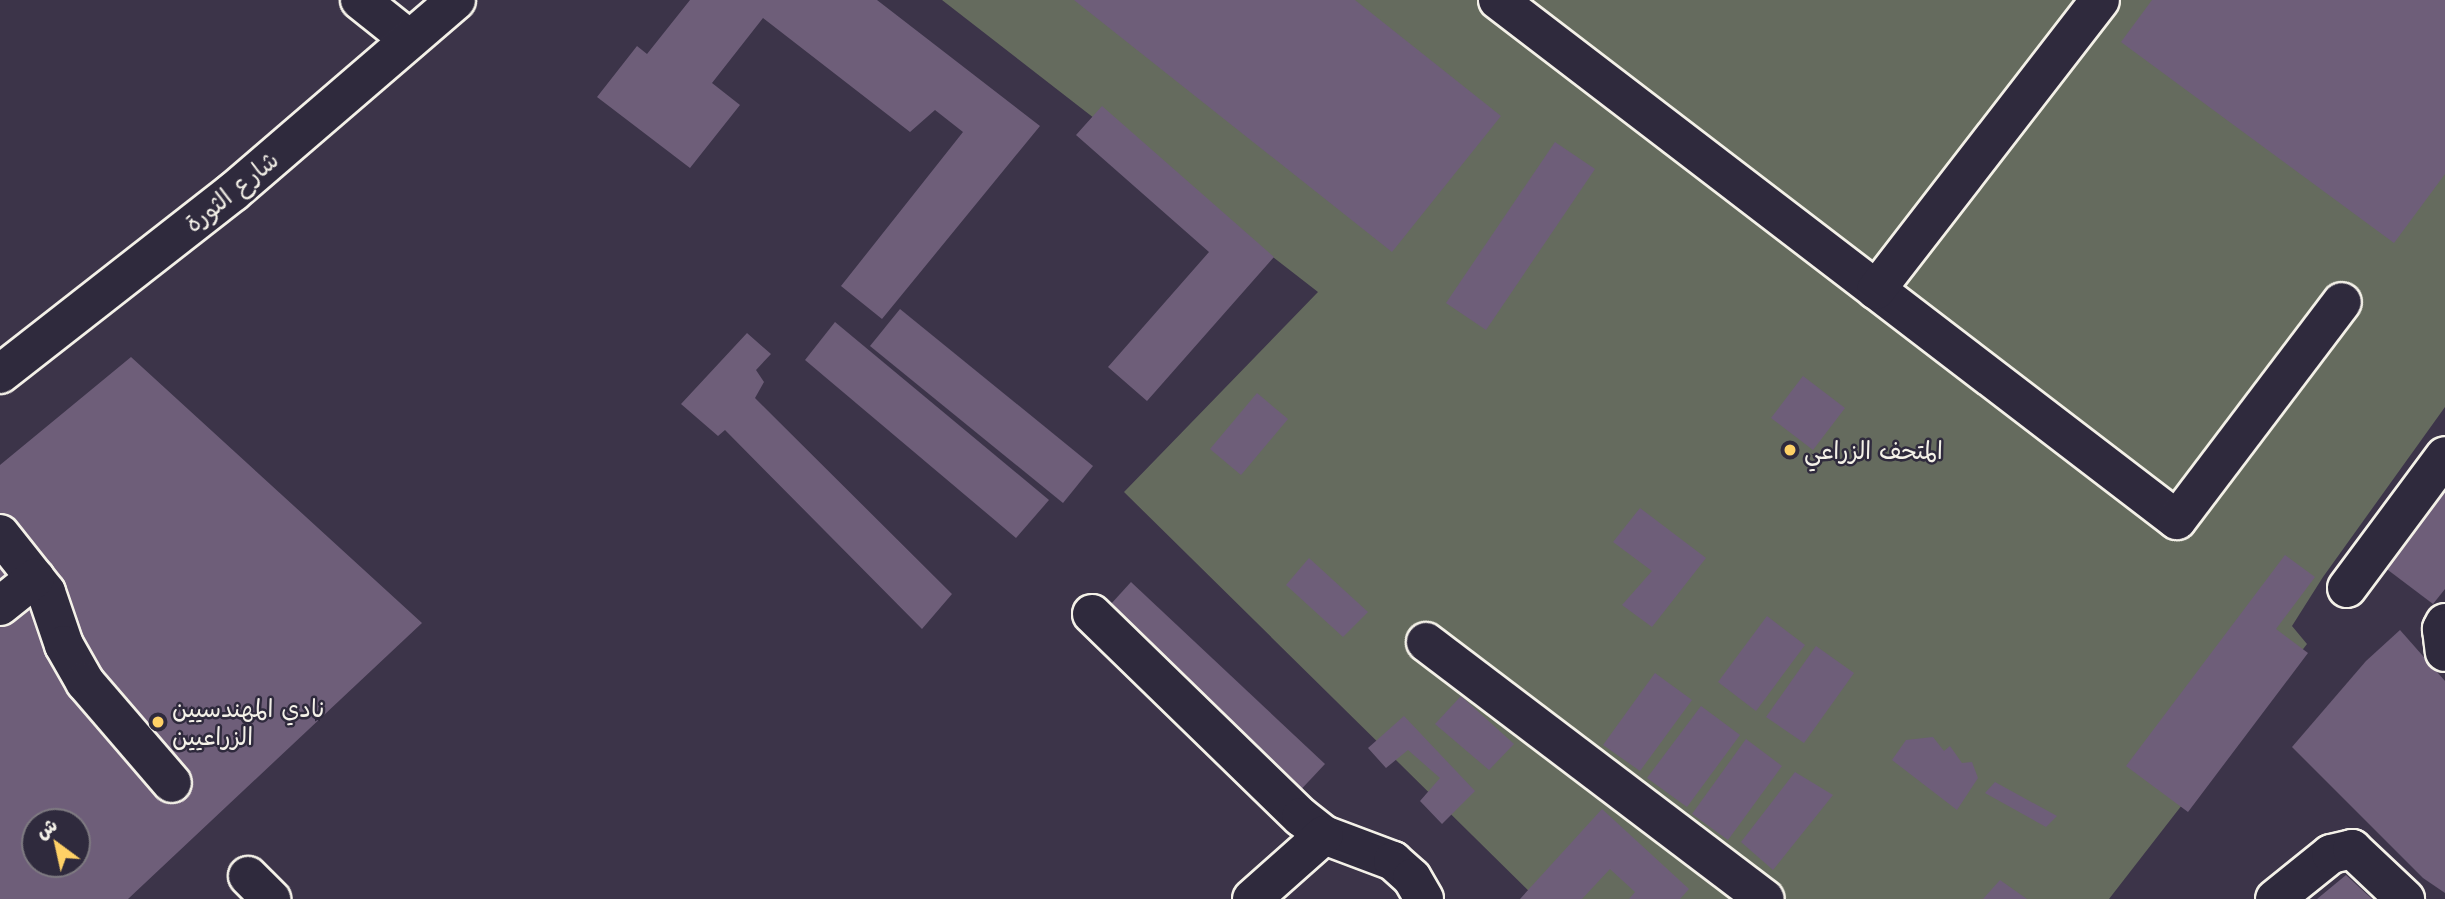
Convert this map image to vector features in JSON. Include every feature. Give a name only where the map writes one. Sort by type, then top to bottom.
[{"type":"street","points":[[360,0],[409,39]]},
{"type":"street","name":"شارع الثورة","points":[[0,374],[233,192],[456,0]]},
{"type":"street","points":[[1498,0],[2177,520],[2342,302]]},
{"type":"street","points":[[1876,290],[2092,3]]},
{"type":"street","points":[[2347,588],[2445,456]]},
{"type":"street","points":[[0,534],[46,592],[64,645],[85,682],[172,783]]},
{"type":"street","points":[[0,606],[35,578]]},
{"type":"street","points":[[1092,614],[1301,817],[1324,835],[1393,861],[1412,878],[1424,899]]},
{"type":"street","points":[[2445,623],[2442,629],[2445,652]]},
{"type":"street","points":[[1426,642],[1765,899]]},
{"type":"street","points":[[1252,899],[1324,835]]},
{"type":"street","points":[[2275,899],[2331,854],[2352,849],[2405,899]]},
{"type":"green space","name":"المتحف الزراعي","points":[[942,0],[2445,0],[2445,407],[2323,577],[2292,626],[2307,644],[2109,899],[1537,899],[1124,492],[1318,292]]},
{"type":"building","points":[[690,0],[877,0],[1040,126],[882,319],[841,286],[963,132],[935,110],[910,132],[763,18],[712,83],[740,105],[690,168],[597,97],[637,46],[647,54]]},
{"type":"building","points":[[1074,0],[1355,0],[1501,116],[1392,252]]},
{"type":"building","points":[[2152,0],[2445,0],[2445,174],[2394,243],[2121,42]]},
{"type":"building","points":[[1102,106],[1274,257],[1147,401],[1108,367],[1209,252],[1076,135]]},
{"type":"building","points":[[1555,142],[1595,169],[1486,330],[1446,303]]},
{"type":"building","points":[[900,309],[1093,466],[1063,503],[870,346]]},
{"type":"building","points":[[835,322],[1049,500],[1016,538],[805,360]]},
{"type":"building","points":[[747,333],[771,354],[756,370],[764,382],[755,398],[952,594],[922,629],[725,430],[718,436],[681,404]]},
{"type":"building","name":"نادي المهندسيين الزراعيين","points":[[131,357],[422,623],[128,899],[0,899],[0,465]]},
{"type":"building","points":[[1803,376],[1845,408],[1813,450],[1771,418]]},
{"type":"building","points":[[1257,393],[1288,419],[1241,475],[1210,449]]},
{"type":"building","points":[[2445,485],[2445,589],[2433,604],[2384,567]]},
{"type":"building","points":[[1640,508],[1706,558],[1652,627],[1622,605],[1652,571],[1613,542]]},
{"type":"building","points":[[2285,555],[2315,577],[2276,629],[2308,653],[2188,812],[2126,766]]},
{"type":"building","points":[[1309,558],[1368,612],[1343,637],[1286,585]]},
{"type":"building","points":[[1131,582],[1325,764],[1294,797],[1100,616]]},
{"type":"building","points":[[1767,616],[1805,645],[1756,711],[1718,682]]},
{"type":"building","points":[[2400,630],[2445,681],[2445,893],[2423,878],[2292,747],[2366,661]]},
{"type":"building","points":[[1816,646],[1854,673],[1804,743],[1766,717]]},
{"type":"building","points":[[1655,673],[1692,700],[1640,771],[1603,745]]},
{"type":"building","points":[[1461,696],[1514,744],[1489,770],[1435,724]]},
{"type":"building","points":[[1701,706],[1740,735],[1687,807],[1647,778]]},
{"type":"building","points":[[1404,716],[1475,791],[1442,824],[1420,801],[1440,778],[1408,750],[1386,768],[1368,748]]},
{"type":"building","points":[[1933,737],[1944,751],[1950,746],[1962,763],[1972,762],[1978,778],[1957,810],[1892,760],[1906,740]]},
{"type":"building","points":[[1746,739],[1782,766],[1728,840],[1692,814]]},
{"type":"building","points":[[1795,772],[1833,795],[1773,870],[1741,842]]},
{"type":"building","points":[[1995,782],[2057,816],[2046,827],[1985,793]]},
{"type":"building","points":[[1602,809],[1689,889],[1680,899],[1629,899],[1635,892],[1610,869],[1582,899],[1520,899]]},
{"type":"building","points":[[2346,875],[2372,899],[2317,899]]},
{"type":"building","points":[[2000,880],[2027,899],[1983,899]]},
{"type":"place","name":"المتحف الزراعي","points":[[1790,450]]},
{"type":"place","name":"نادي المهندسيين الزراعيين","points":[[158,722]]}]
